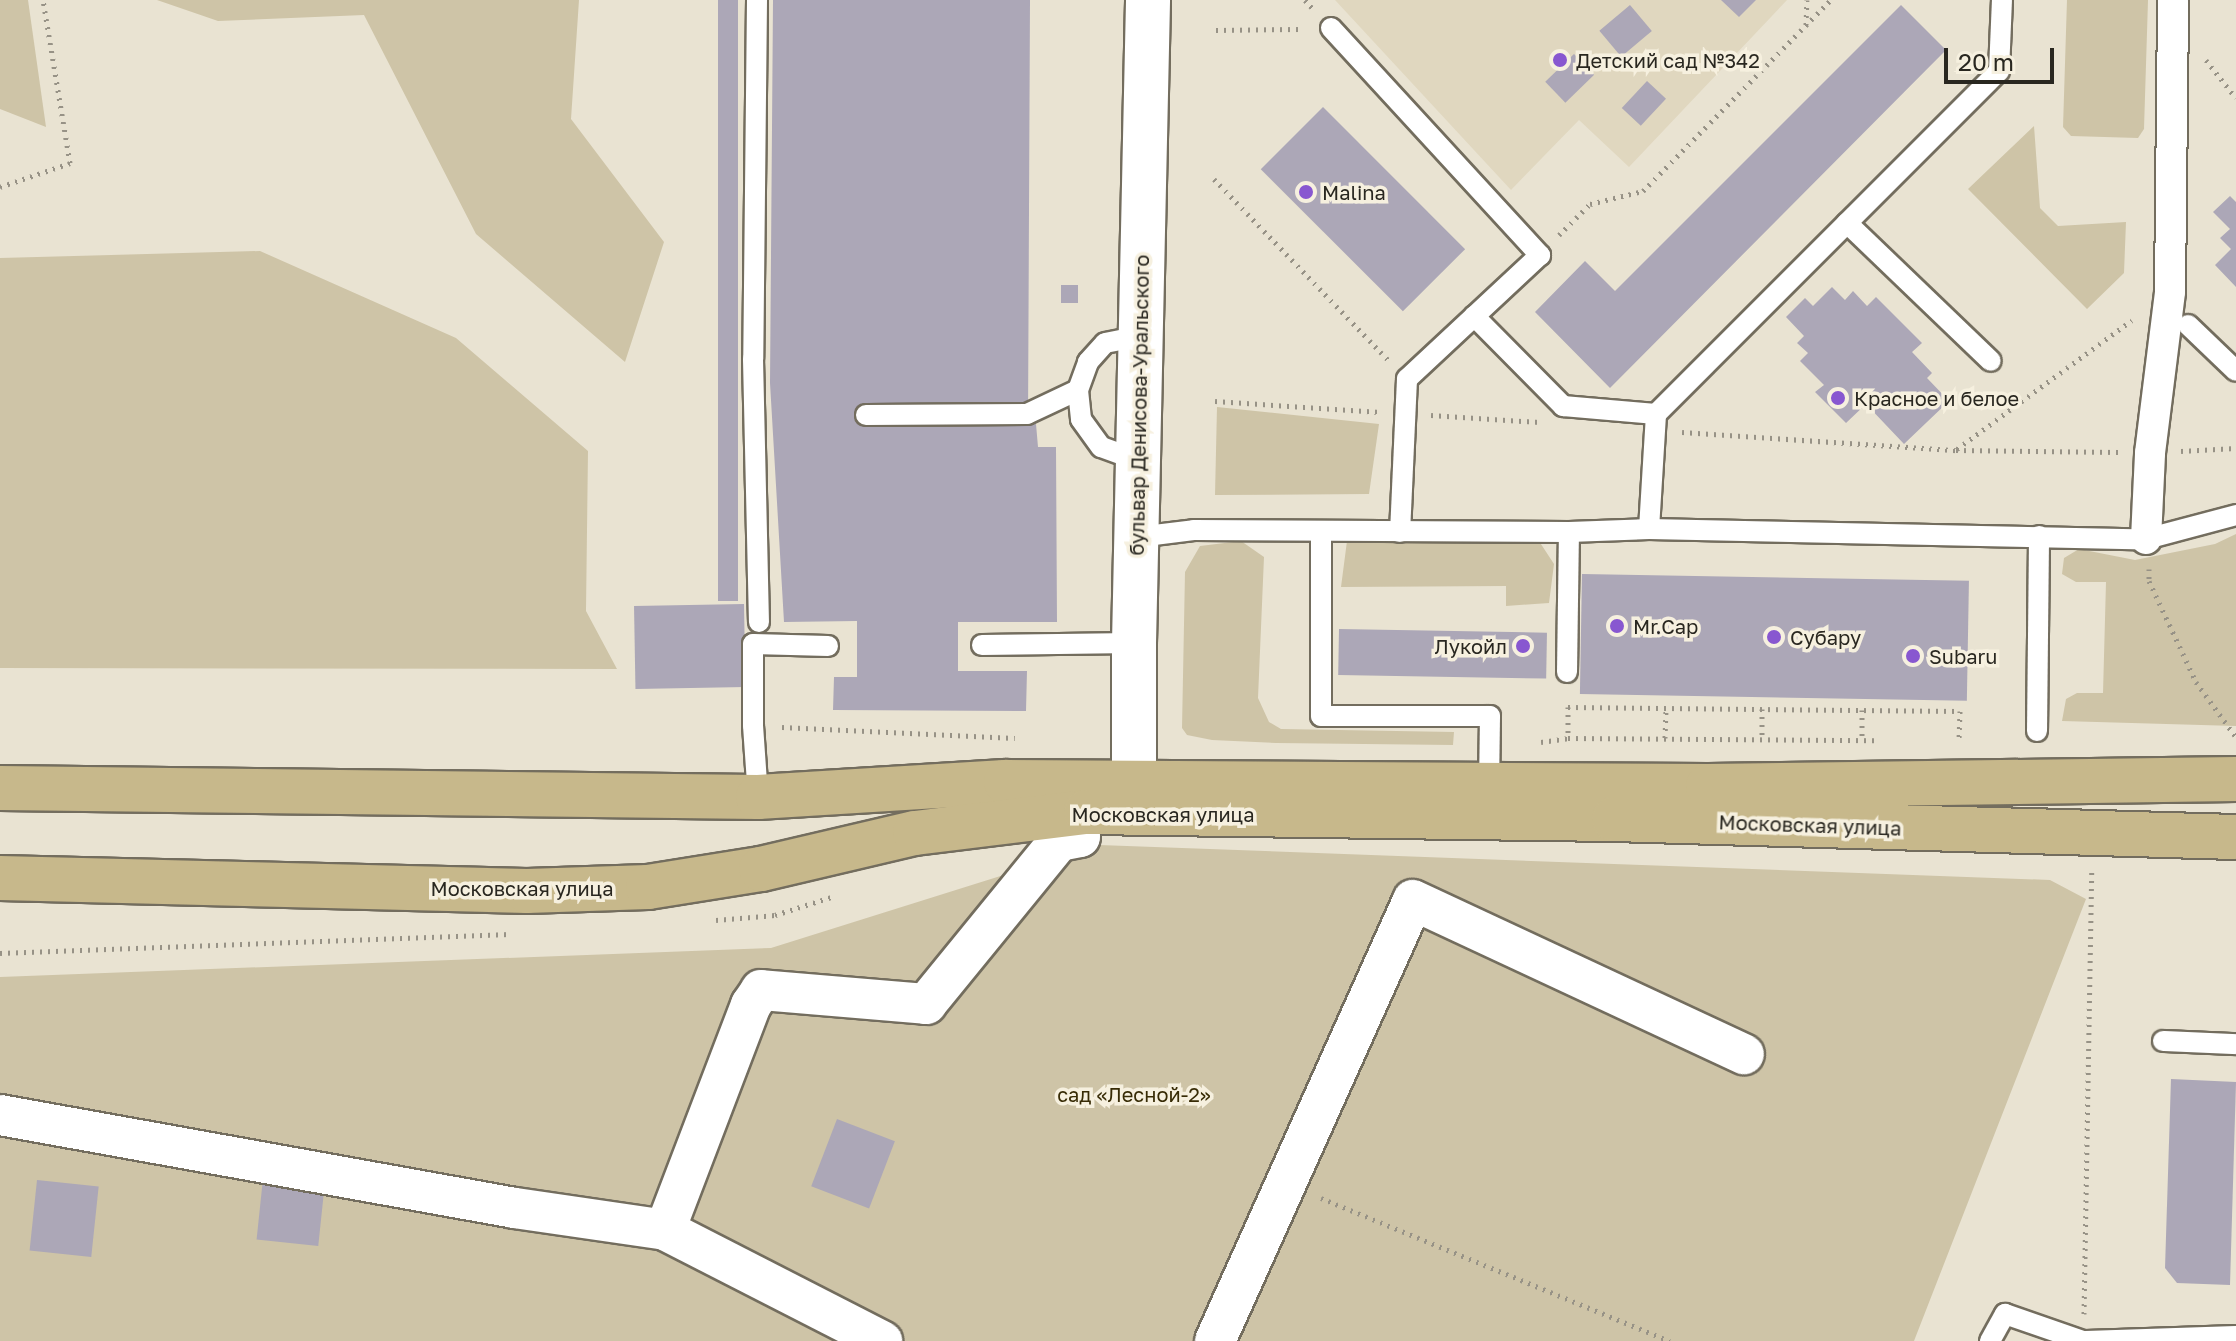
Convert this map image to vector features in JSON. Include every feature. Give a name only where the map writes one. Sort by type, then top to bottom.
[{"type":"main road","name":"Московская улица","points":[[0,878],[527,891],[648,887],[761,869],[915,833],[1079,812],[1134,796],[1489,785],[2236,779]]},
{"type":"main road","name":"Московская улица","points":[[0,788],[758,797],[1006,782],[1134,796],[1614,819],[2236,837]]},
{"type":"street","name":"бульвар Денисова-Уральского","points":[[1134,796],[1137,460],[1148,0]]},
{"type":"street","points":[[2146,539],[2150,453],[2170,292],[2173,0]]},
{"type":"street","points":[[665,1230],[751,1005],[761,990],[926,1004],[1059,841],[1080,837],[1079,812]]},
{"type":"street","points":[[1215,1341],[1413,900],[1744,1054]]},
{"type":"street","points":[[0,1115],[515,1208],[665,1230],[882,1341]]},
{"type":"lane","points":[[757,0],[753,359],[759,622]]},
{"type":"lane","points":[[1649,529],[1656,422],[1847,223],[1999,71],[2002,0]]},
{"type":"lane","points":[[1331,28],[1540,255],[1407,379],[1400,532]]},
{"type":"lane","points":[[1847,223],[1991,361]]},
{"type":"lane","points":[[1474,316],[1563,406],[1656,422]]},
{"type":"lane","points":[[2188,325],[2236,371]]},
{"type":"lane","points":[[1137,460],[1101,447],[1081,419],[1078,390],[1088,362],[1105,343],[1140,336]]},
{"type":"lane","points":[[866,415],[1027,414],[1078,390]]},
{"type":"lane","points":[[1138,537],[1194,530],[1569,532],[1649,529],[2146,539],[2236,515]]},
{"type":"lane","points":[[1321,531],[1321,716],[1490,716],[1489,785]]},
{"type":"lane","points":[[1567,672],[1569,532]]},
{"type":"lane","points":[[2037,731],[2039,536]]},
{"type":"lane","points":[[982,645],[1134,643]]},
{"type":"lane","points":[[758,797],[753,725],[753,644],[828,646]]},
{"type":"lane","points":[[2163,1041],[2236,1044]]},
{"type":"lane","points":[[1990,1341],[2005,1314],[2084,1336],[2236,1336]]},
{"type":"path","points":[[0,187],[70,163],[43,0]]},
{"type":"path","points":[[1806,25],[1807,0]]},
{"type":"path","points":[[1540,255],[1590,204],[1643,191],[1831,0]]},
{"type":"path","points":[[1216,30],[1331,28]]},
{"type":"path","points":[[1214,179],[1407,379]]},
{"type":"path","points":[[1956,450],[2170,292]]},
{"type":"path","points":[[1215,401],[1546,423]]},
{"type":"path","points":[[1656,422],[1956,450],[2150,453],[2236,448]]},
{"type":"path","points":[[2146,539],[2149,581],[2196,682],[2236,737]]},
{"type":"path","points":[[1567,672],[1568,738]]},
{"type":"path","points":[[1568,707],[1960,711],[1959,741]]},
{"type":"path","points":[[1665,738],[1666,708]]},
{"type":"path","points":[[1762,709],[1762,739]]},
{"type":"path","points":[[1862,710],[1862,740]]},
{"type":"path","points":[[753,725],[1023,739]]},
{"type":"path","points":[[2084,1336],[2092,859]]},
{"type":"path","points":[[1287,1184],[1670,1341]]},
{"type":"shaded area","name":"Детский сад №342","points":[[1335,0],[1787,0],[1629,167],[1579,120],[1511,190]]},
{"type":"green space","points":[[0,0],[28,0],[46,127],[0,109]]},
{"type":"green space","points":[[157,0],[579,0],[571,119],[664,242],[625,362],[476,234],[364,15],[218,21]]},
{"type":"green space","points":[[2067,0],[2148,0],[2144,129],[2138,138],[2071,136],[2063,127]]},
{"type":"green space","points":[[2034,126],[2040,208],[2058,226],[2126,222],[2124,273],[2087,309],[1968,189]]},
{"type":"green space","points":[[260,251],[456,338],[588,451],[586,611],[617,669],[0,668],[0,258]]},
{"type":"green space","points":[[1217,407],[1379,424],[1369,494],[1215,495]]},
{"type":"green space","points":[[2236,534],[2236,726],[2062,721],[2066,699],[2077,693],[2103,693],[2106,582],[2076,582],[2062,574],[2064,558],[2079,549],[2135,560],[2215,544]]},
{"type":"green space","points":[[1537,538],[1554,564],[1549,603],[1506,606],[1506,586],[1341,587],[1347,541]]},
{"type":"green space","points":[[1241,541],[1264,557],[1258,698],[1269,722],[1281,729],[1454,732],[1453,745],[1276,743],[1212,740],[1187,735],[1182,728],[1185,572],[1200,546]]},
{"type":"green space","name":"сад «Лесной-2»","points":[[1099,845],[2050,880],[2086,899],[1914,1341],[0,1341],[0,977],[771,948]]},
{"type":"building","points":[[718,0],[738,0],[738,601],[718,601]]},
{"type":"building","points":[[773,0],[1030,0],[1028,425],[1036,424],[1038,447],[1056,447],[1057,622],[958,622],[958,671],[1027,671],[1026,711],[833,710],[834,677],[857,677],[857,621],[784,622],[770,383]]},
{"type":"building","points":[[1721,0],[1756,0],[1739,17]]},
{"type":"building","points":[[1630,5],[1652,31],[1621,57],[1599,31]]},
{"type":"building","points":[[1901,5],[1946,50],[1610,388],[1535,312],[1585,261],[1615,291]]},
{"type":"building","points":[[1574,54],[1594,75],[1565,103],[1545,82]]},
{"type":"building","points":[[1647,81],[1666,99],[1641,126],[1622,108]]},
{"type":"building","points":[[1323,107],[1465,249],[1403,311],[1261,169]]},
{"type":"building","points":[[2230,196],[2236,202],[2236,287],[2215,265],[2231,249],[2220,238],[2230,229],[2213,212]]},
{"type":"building","points":[[1061,285],[1078,285],[1078,303],[1061,303]]},
{"type":"building","points":[[1832,287],[1845,300],[1853,291],[1867,306],[1876,297],[1922,343],[1912,352],[1932,373],[1927,378],[1949,401],[1904,444],[1866,404],[1846,423],[1815,392],[1824,385],[1800,361],[1808,353],[1797,343],[1804,336],[1786,317],[1805,298],[1813,306]]},
{"type":"building","name":"Субару","points":[[1582,574],[1969,581],[1967,701],[1580,694]]},
{"type":"building","points":[[744,604],[745,687],[635,689],[634,606]]},
{"type":"building","points":[[1339,629],[1547,633],[1546,679],[1338,675]]},
{"type":"building","points":[[2171,1079],[2236,1082],[2230,1285],[2177,1283],[2165,1268]]},
{"type":"building","points":[[837,1119],[895,1141],[869,1208],[811,1186]]},
{"type":"building","points":[[264,1169],[326,1175],[318,1246],[257,1240]]},
{"type":"building","points":[[37,1180],[99,1186],[91,1257],[30,1251]]},
{"type":"place","name":"Детский сад №342","points":[[1560,60]]},
{"type":"place","name":"Malina","points":[[1306,192]]},
{"type":"place","name":"Красное и белое","points":[[1838,398]]},
{"type":"place","name":"Mr.Cap","points":[[1617,626]]},
{"type":"place","name":"Субару","points":[[1774,637]]},
{"type":"place","name":"Лукойл","points":[[1523,646]]},
{"type":"place","name":"Subaru","points":[[1913,656]]}]
